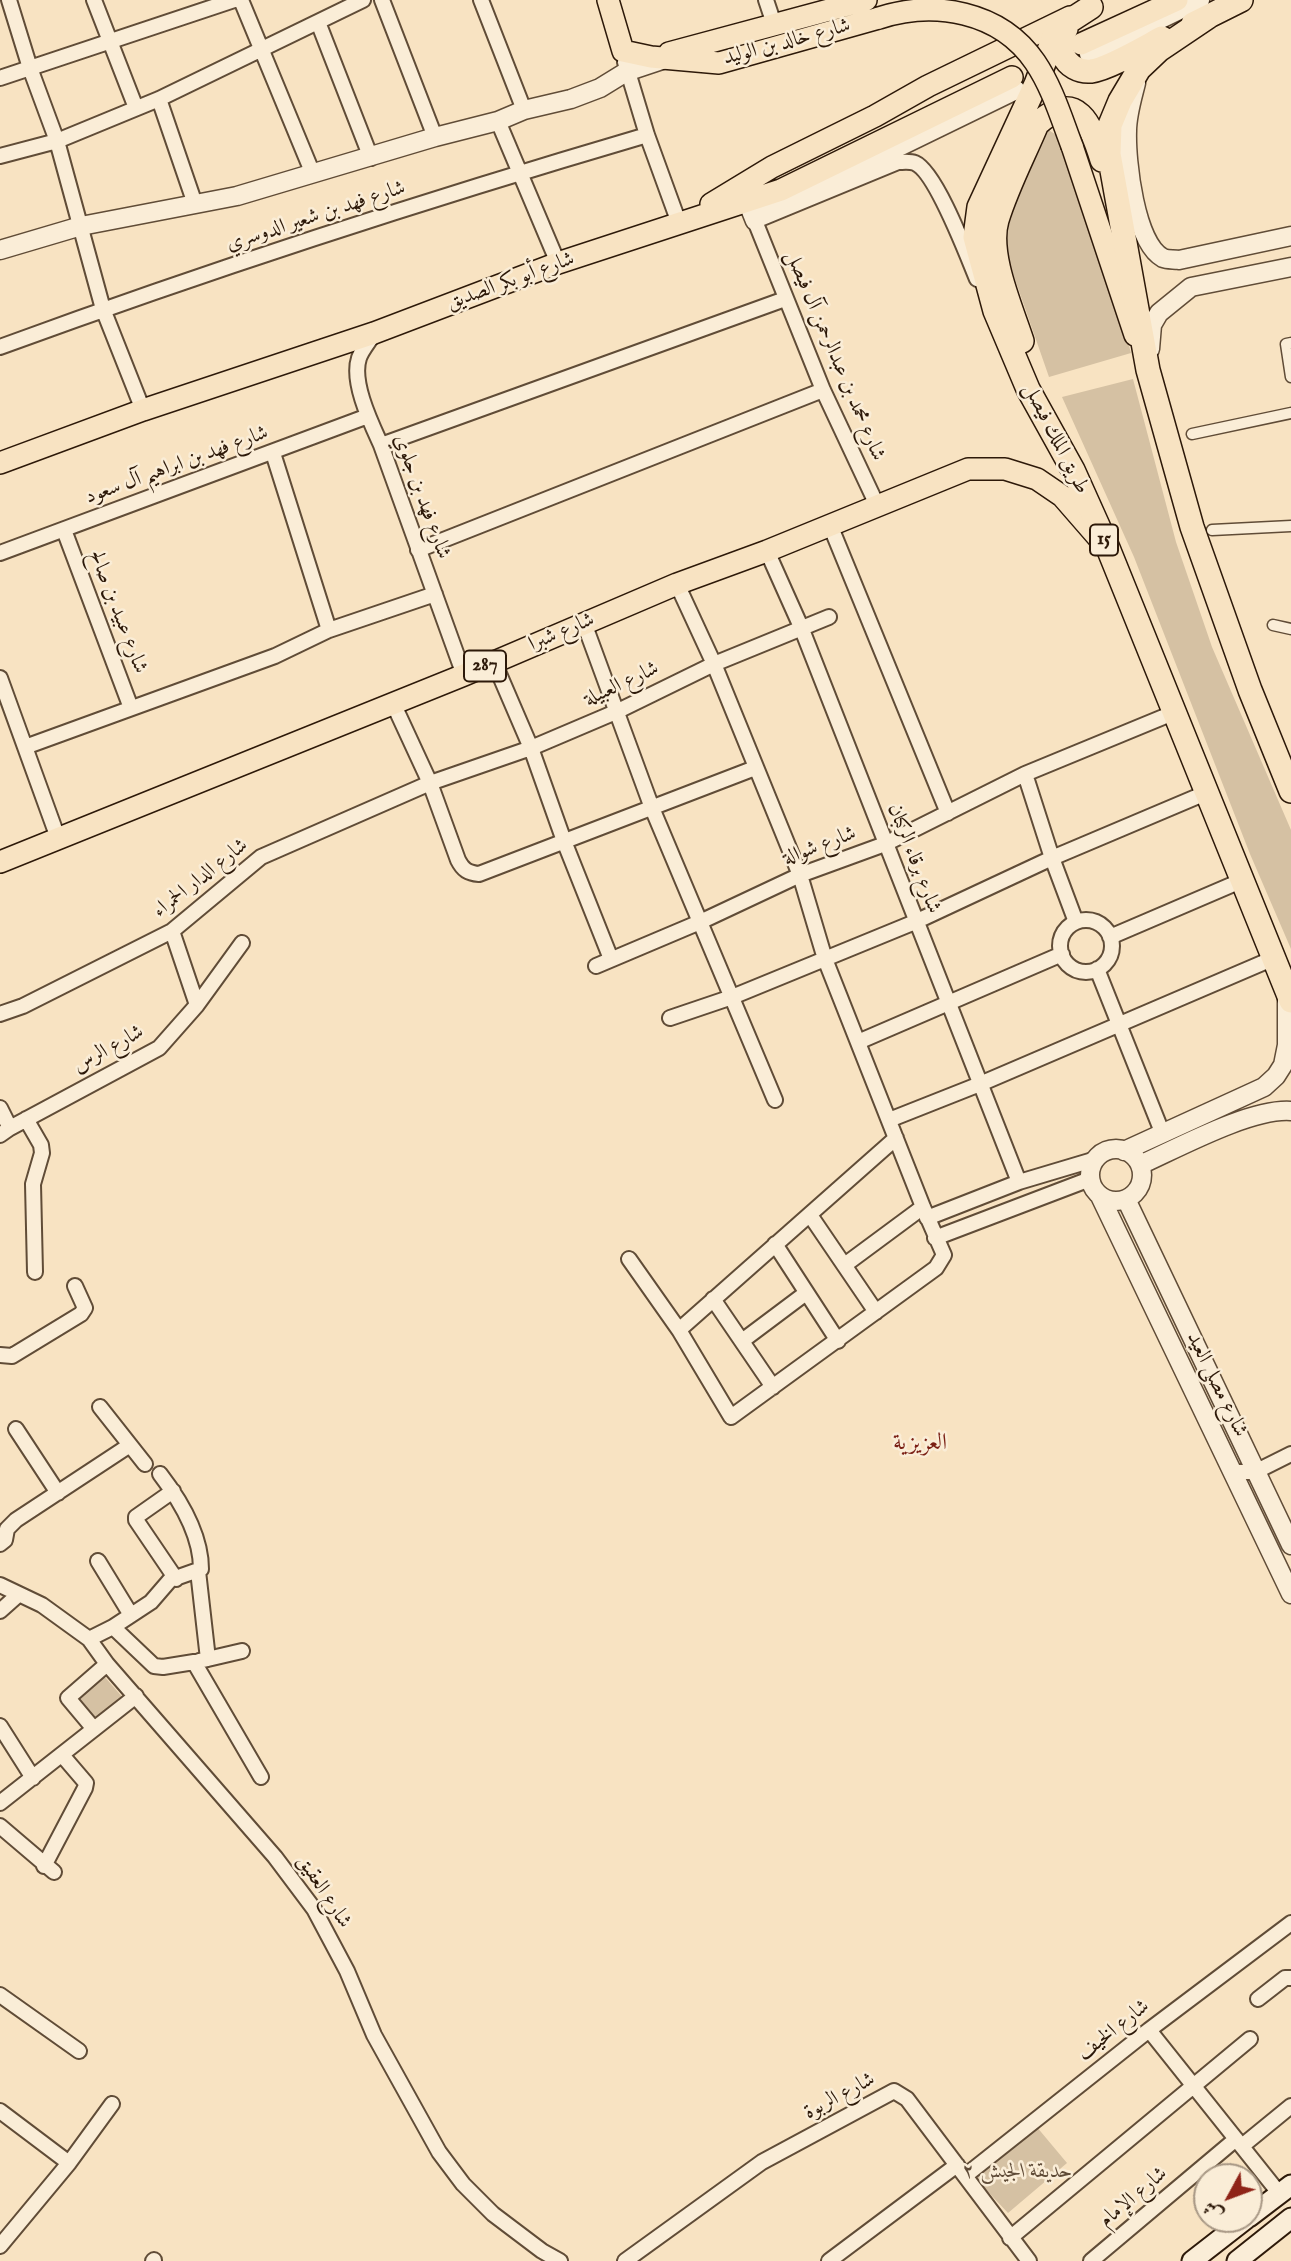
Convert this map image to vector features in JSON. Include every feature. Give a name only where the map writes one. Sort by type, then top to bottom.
[{"type":"highway","points":[[1097,3],[1066,27],[1061,40],[1060,47],[1066,60],[1083,71],[1097,69],[1204,9],[1241,0]]},
{"type":"highway","name":"طريق الملك فيصل","points":[[1097,3],[1058,29],[1021,84],[979,206],[975,237],[995,311],[1026,385],[1073,470],[1108,548],[1289,996]]},
{"type":"highway","points":[[1204,9],[1139,69],[1120,101],[1110,125],[1109,153],[1148,370],[1192,527],[1288,788]]},
{"type":"highway","points":[[1026,385],[1026,353],[999,269],[995,241],[996,221],[1037,124],[1048,114],[1065,108],[1072,109],[1079,113],[1093,131],[1120,223]]},
{"type":"main road","points":[[609,0],[623,51]]},
{"type":"main road","points":[[658,58],[866,0]]},
{"type":"main road","points":[[1085,49],[1177,0]]},
{"type":"main road","points":[[679,223],[772,167],[1097,3]]},
{"type":"main road","name":"شارع خالد بن الوليد","points":[[623,51],[658,58],[719,63],[918,9],[962,13],[985,21],[1006,34],[1033,59],[1051,88],[1148,370]]},
{"type":"main road","name":"شارع أبو بكر الصديق","points":[[0,463],[143,410],[374,333],[558,263],[781,190],[1021,84]]},
{"type":"main road","name":"شارع شبرا","points":[[0,862],[464,675],[677,584],[767,551],[968,469],[1005,469],[1037,479],[1062,496],[1108,548]]},
{"type":"main road","points":[[1263,2206],[1285,2189]]},
{"type":"main road","points":[[1237,2261],[1291,2218]]},
{"type":"main road","points":[[1192,2261],[1228,2233]]},
{"type":"street","points":[[9,0],[57,141],[103,309],[143,410]]},
{"type":"street","points":[[94,0],[136,108]]},
{"type":"street","points":[[0,78],[234,0]]},
{"type":"street","points":[[241,0],[313,174]]},
{"type":"street","points":[[0,156],[57,141],[159,99],[363,0]]},
{"type":"street","points":[[382,0],[435,137]]},
{"type":"street","points":[[481,0],[524,110]]},
{"type":"street","points":[[766,0],[775,24]]},
{"type":"street","points":[[1085,49],[1204,9]]},
{"type":"street","points":[[318,22],[371,158]]},
{"type":"street","points":[[623,51],[626,72],[679,223]]},
{"type":"street","points":[[0,250],[81,226],[237,196],[498,121],[524,110],[590,92],[658,58]]},
{"type":"street","points":[[1139,69],[1129,113],[1127,155],[1142,229],[1156,252],[1165,259],[1179,260],[1291,236]]},
{"type":"street","points":[[995,311],[978,283],[935,186],[913,162],[898,162],[755,222],[751,211],[823,184],[1021,84]]},
{"type":"street","points":[[159,99],[195,204]]},
{"type":"street","points":[[498,121],[558,263]]},
{"type":"street","name":"شارع فهد بن شعير الدوسري","points":[[0,347],[103,309],[518,173],[647,135]]},
{"type":"street","name":"شارع محمد بن عبدالرحمن آل فيصل","points":[[755,222],[823,390],[877,505]]},
{"type":"street","points":[[1148,370],[1152,325],[1166,306],[1191,286],[1291,267]]},
{"type":"street","points":[[381,445],[785,299]]},
{"type":"street","name":"شارع فهد بن جلوي","points":[[374,333],[359,357],[357,375],[368,416],[381,445],[464,675]]},
{"type":"street","points":[[1291,343],[1286,344],[1291,377]]},
{"type":"street","points":[[418,550],[823,390]]},
{"type":"street","points":[[1192,434],[1291,413]]},
{"type":"street","name":"شارع فهد بن ابراهيم آل سعود","points":[[0,552],[368,416]]},
{"type":"street","points":[[273,453],[329,630]]},
{"type":"street","points":[[830,525],[948,813]]},
{"type":"street","points":[[1212,530],[1291,526]]},
{"type":"street","name":"شارع عبيد بن صالح","points":[[64,530],[131,708]]},
{"type":"street","name":"شارع برقاء الركبان","points":[[767,551],[801,627],[1019,1182]]},
{"type":"street","points":[[629,1259],[679,1330],[731,1417],[936,1268],[943,1261],[944,1255],[825,959],[800,875],[714,664],[677,584]]},
{"type":"street","points":[[25,747],[275,656],[329,630],[435,594]]},
{"type":"street","name":"شارع العبيلة","points":[[430,783],[531,748],[618,712],[714,664],[829,617]]},
{"type":"street","points":[[584,623],[652,808],[775,1100]]},
{"type":"street","points":[[1273,625],[1291,629]]},
{"type":"street","points":[[494,662],[531,748],[564,841],[611,959]]},
{"type":"street","points":[[0,678],[6,713],[25,747],[58,838]]},
{"type":"street","points":[[394,703],[430,783],[458,860],[462,868],[470,873],[478,874],[755,768]]},
{"type":"street","name":"شارع شوالة","points":[[596,966],[700,922],[800,875],[885,844],[1024,774],[1173,713]]},
{"type":"street","points":[[1024,774],[1076,922]]},
{"type":"street","name":"شارع الدار الحمراء","points":[[0,1014],[23,1006],[172,931],[261,857],[430,783]]},
{"type":"street","points":[[670,1017],[732,997],[915,922],[1052,858],[1208,792]]},
{"type":"street","points":[[1110,937],[1243,880]]},
{"type":"street","points":[[1094,921],[1101,925],[1110,937],[1111,952],[1108,959],[1097,969],[1089,971],[1073,968],[1062,954],[1062,938],[1066,930],[1076,922],[1094,921]]},
{"type":"street","points":[[172,931],[197,1005]]},
{"type":"street","name":"شارع الرس","points":[[5,1132],[159,1048],[197,1005],[242,943]]},
{"type":"street","points":[[858,1042],[1062,954]]},
{"type":"street","points":[[889,1120],[980,1084],[1117,1023],[1274,958]]},
{"type":"street","points":[[1097,969],[1162,1132]]},
{"type":"street","points":[[1124,1151],[1264,1087],[1276,1076],[1283,1065],[1287,1045],[1289,996]]},
{"type":"street","points":[[0,1108],[5,1132]]},
{"type":"street","points":[[1140,1165],[1252,1116],[1276,1110],[1291,1111]]},
{"type":"street","points":[[26,1119],[43,1153],[33,1184],[34,1272]]},
{"type":"street","points":[[679,1330],[896,1139]]},
{"type":"street","points":[[846,1264],[925,1213],[1096,1159],[1109,1150],[1124,1151],[1136,1159],[1140,1165],[1141,1181],[1138,1189],[1126,1199],[1112,1201],[1100,1196],[1090,1179],[1092,1165],[1096,1159]]},
{"type":"street","points":[[935,1238],[1090,1179]]},
{"type":"street","name":"شارع مصلى العيد","points":[[1100,1196],[1291,1594]]},
{"type":"street","name":"شارع مصلى العيد","points":[[1126,1199],[1291,1545]]},
{"type":"street","points":[[810,1215],[846,1264],[876,1312]]},
{"type":"street","points":[[775,1244],[838,1341]]},
{"type":"street","points":[[0,1355],[12,1356],[81,1314],[85,1308],[75,1286]]},
{"type":"street","points":[[742,1341],[806,1293]]},
{"type":"street","points":[[713,1299],[773,1387]]},
{"type":"street","points":[[100,1407],[145,1464]]},
{"type":"street","points":[[16,1429],[58,1493]]},
{"type":"street","points":[[0,1544],[5,1540],[11,1524],[130,1445]]},
{"type":"street","points":[[1232,1472],[1255,1472],[1291,1454]]},
{"type":"street","points":[[160,1474],[173,1491],[192,1529],[201,1566],[198,1571],[201,1660],[261,1777]]},
{"type":"street","points":[[173,1491],[136,1517],[136,1520],[176,1578]]},
{"type":"street","points":[[98,1561],[131,1615]]},
{"type":"street","points":[[89,1639],[113,1627],[158,1596],[166,1583],[198,1571]]},
{"type":"street","name":"شارع العقيق","points":[[0,1585],[42,1605],[89,1639],[107,1664],[275,1857],[314,1909],[347,1971],[374,2035],[447,2163],[463,2185],[493,2214],[542,2251],[560,2261]]},
{"type":"street","points":[[0,1611],[18,1595]]},
{"type":"street","points":[[113,1627],[154,1666],[163,1667],[242,1651]]},
{"type":"street","points":[[94,1729],[68,1698],[107,1664]]},
{"type":"street","points":[[0,1803],[136,1696]]},
{"type":"street","points":[[0,1726],[33,1778]]},
{"type":"street","points":[[2,1832],[49,1869],[86,1783],[62,1755]]},
{"type":"street","name":"شارع الخيف","points":[[829,2261],[961,2171],[1291,1923]]},
{"type":"street","points":[[1258,1999],[1285,1978],[1291,1978]]},
{"type":"street","points":[[0,1995],[79,2051]]},
{"type":"street","points":[[1149,2030],[1239,2143],[1285,2189]]},
{"type":"street","points":[[1010,2238],[1250,2039]]},
{"type":"street","name":"شارع الربوة","points":[[625,2261],[762,2162],[894,2091],[907,2099],[1025,2260]]},
{"type":"street","points":[[0,2246],[69,2164],[113,2104]]},
{"type":"street","name":"شارع الإمام","points":[[1091,2261],[1239,2143],[1291,2106]]},
{"type":"street","points":[[0,2111],[69,2164]]},
{"type":"green space","points":[[1047,129],[1061,138],[1111,281],[1131,353],[1049,377],[1010,265],[1006,245],[1009,225],[1037,139]]},
{"type":"green space","points":[[1133,379],[1176,542],[1212,647],[1291,830],[1291,949],[1250,854],[1134,557],[1062,397]]},
{"type":"green space","points":[[104,1676],[124,1699],[96,1722],[77,1698]]},
{"type":"green space","name":"حديقة الجيش ٢","points":[[1036,2126],[1067,2163],[1008,2213],[975,2178]]},
{"type":"district","name":"العزيزية","points":[[920,1444]]}]
